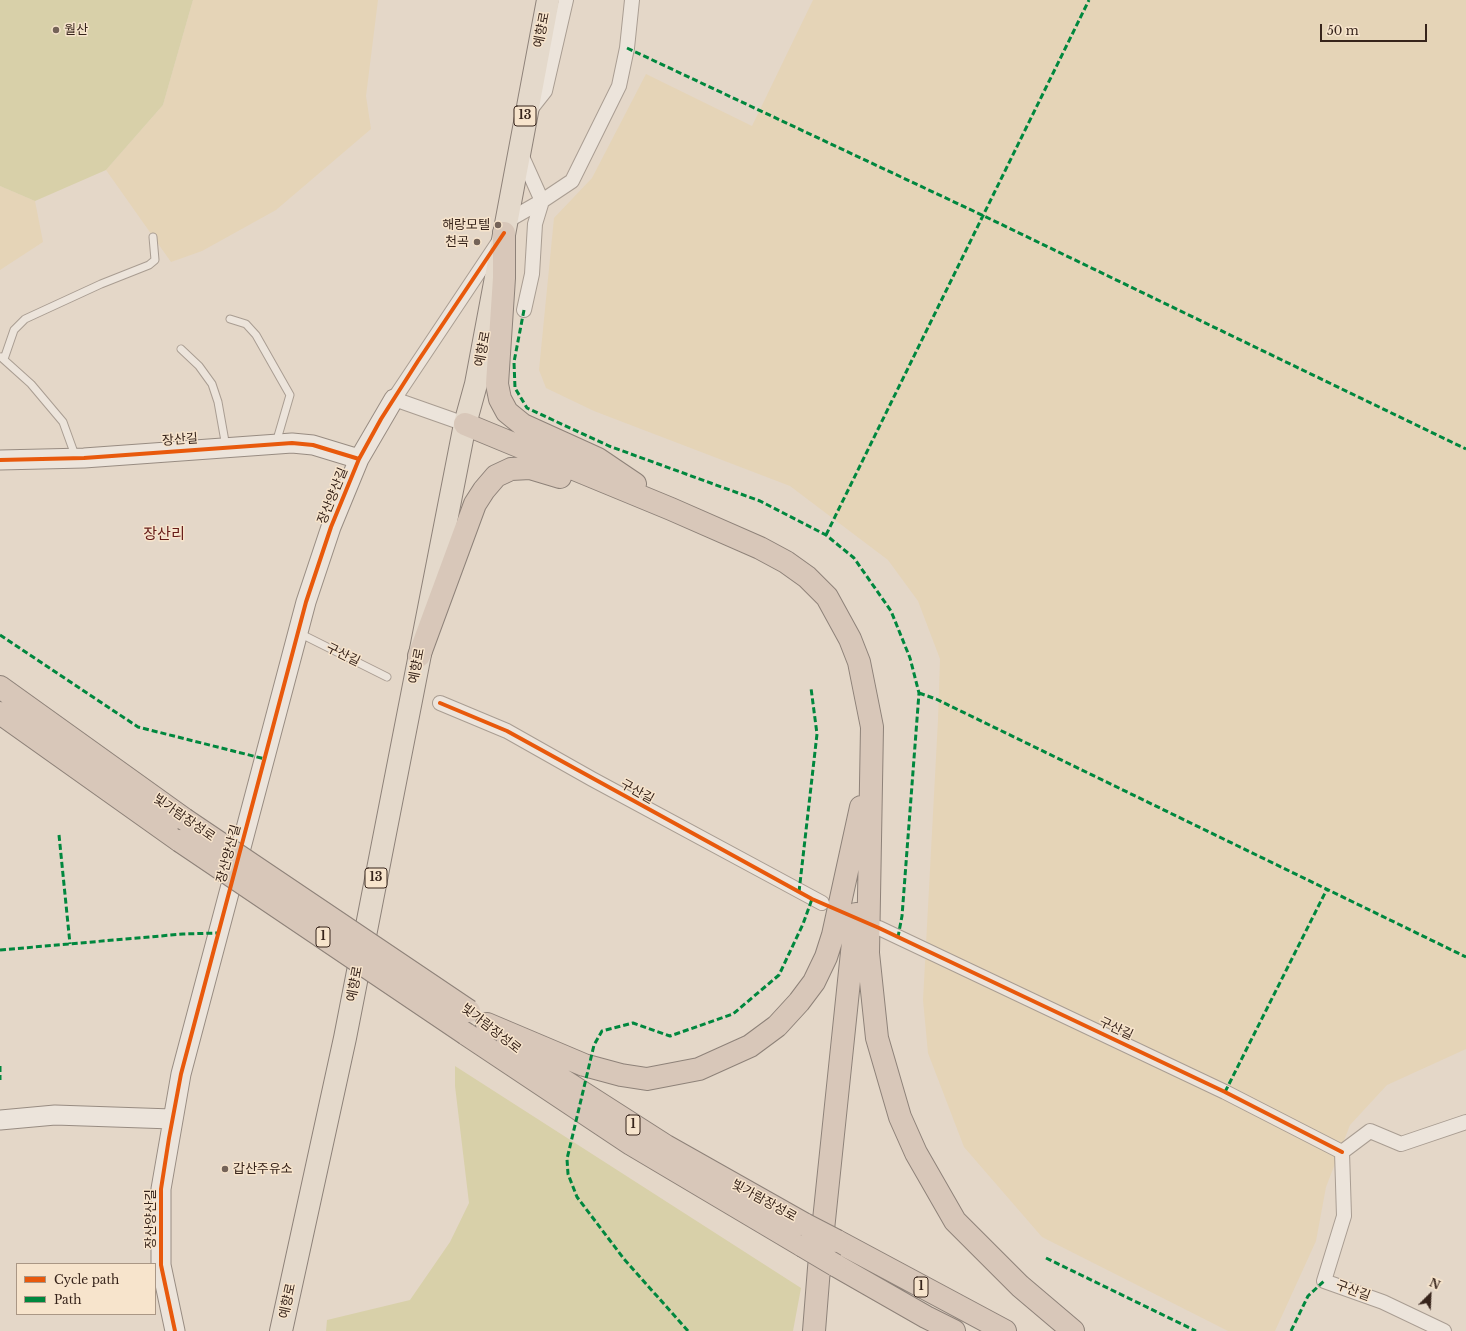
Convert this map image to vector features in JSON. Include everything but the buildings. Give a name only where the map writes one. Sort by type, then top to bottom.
[{"type":"highway","points":[[506,227],[497,384],[500,400],[507,412],[522,425],[598,459],[671,509]]},
{"type":"highway","points":[[465,424],[671,509],[760,548],[786,562],[807,577],[827,597],[850,639],[859,662],[872,727],[868,953],[877,1038],[900,1116],[916,1153],[955,1221],[1020,1286],[1073,1331]]},
{"type":"highway","points":[[419,656],[475,504],[496,476],[511,469],[530,468],[671,509]]},
{"type":"highway","name":"빛가람장성로","points":[[0,687],[184,819],[469,1011],[527,1057],[666,1146],[806,1225],[1005,1331]]},
{"type":"highway","name":"빛가람장성로","points":[[0,713],[180,841],[631,1144],[835,1265],[926,1317],[954,1331]]},
{"type":"highway","points":[[487,1024],[584,1065],[621,1075],[647,1079],[699,1069],[750,1046],[777,1026],[798,1002],[814,982],[826,957],[833,935],[871,759]]},
{"type":"highway","points":[[814,1331],[819,1268],[827,1206],[871,759]]},
{"type":"highway","points":[[926,1317],[948,1331]]},
{"type":"main road","name":"예향로","points":[[281,1331],[345,1038],[465,424],[476,384],[548,0]]},
{"type":"street","points":[[526,115],[545,91],[566,0]]},
{"type":"street","points":[[465,424],[394,399],[506,227],[572,181],[619,86],[627,48],[632,0]]},
{"type":"street","points":[[519,150],[542,201],[535,224],[532,274],[524,310]]},
{"type":"street","name":"장산양산길","points":[[174,1331],[161,1265],[161,1189],[181,1074],[306,602],[331,527],[359,459],[394,399]]},
{"type":"street","name":"장산길","points":[[0,460],[76,458],[292,443],[313,445],[359,459]]},
{"type":"street","name":"구산길","points":[[440,702],[508,731],[592,779],[822,903]]},
{"type":"street","name":"구산길","points":[[879,928],[1225,1092],[1342,1152],[1344,1216],[1324,1281],[1383,1302],[1444,1331]]},
{"type":"street","points":[[0,1120],[55,1115],[172,1119]]},
{"type":"street","points":[[1342,1152],[1370,1131],[1401,1144],[1466,1122]]},
{"type":"lane","points":[[76,458],[63,422],[32,384],[2,358],[14,330],[25,319],[149,265],[155,260],[153,237]]},
{"type":"lane","points":[[230,319],[246,324],[256,335],[290,395],[276,444]]},
{"type":"lane","points":[[181,349],[199,366],[212,384],[218,402],[226,447]]},
{"type":"lane","name":"구산길","points":[[299,633],[387,676]]},
{"type":"shaded area","points":[[0,0],[193,0],[163,105],[106,170],[35,201],[0,186]]},
{"type":"shaded area","points":[[193,0],[378,0],[366,96],[371,129],[276,210],[202,251],[171,262],[106,170],[163,105]]},
{"type":"shaded area","points":[[813,0],[1466,0],[1466,1049],[1387,1085],[1350,1125],[1326,1187],[1316,1241],[1275,1331],[1228,1331],[1042,1237],[964,1147],[928,1053],[923,1000],[940,659],[918,601],[888,560],[790,486],[594,411],[546,388],[539,370],[554,218],[592,178],[646,74],[752,126]]},
{"type":"shaded area","points":[[0,186],[35,201],[43,242],[0,270]]},
{"type":"shaded area","points":[[455,1066],[801,1288],[793,1331],[326,1331],[327,1320],[410,1300],[450,1242],[469,1203],[455,1086]]},
{"type":"marked path","points":[[826,535],[1089,0]]},
{"type":"marked path","points":[[627,48],[984,216],[1466,449]]},
{"type":"marked path","points":[[524,310],[514,362],[515,388],[527,408],[609,446],[760,501],[826,535],[854,558],[891,611],[910,658],[919,693],[902,916],[898,937]]},
{"type":"marked path","points":[[0,635],[138,727],[265,759]]},
{"type":"marked path","points":[[799,892],[817,734],[811,688]]},
{"type":"marked path","points":[[919,693],[936,699],[1466,957]]},
{"type":"marked path","points":[[59,835],[70,944]]},
{"type":"marked path","points":[[1225,1092],[1327,889]]},
{"type":"marked path","points":[[688,1331],[624,1259],[577,1197],[568,1174],[567,1159],[594,1045],[602,1031],[633,1023],[670,1036],[733,1014],[779,975],[803,924],[812,899]]},
{"type":"marked path","points":[[0,950],[183,934],[219,933]]},
{"type":"marked path","points":[[0,1066],[0,1080]]},
{"type":"marked path","points":[[1046,1258],[1196,1331]]},
{"type":"marked path","points":[[1291,1331],[1308,1296],[1324,1281]]},
{"type":"cycle path","points":[[175,1331],[161,1265],[161,1189],[169,1138],[181,1074],[306,602],[331,527],[359,459],[381,419],[418,361],[504,233]]},
{"type":"cycle path","points":[[0,460],[84,458],[292,443],[313,445],[359,459]]},
{"type":"cycle path","points":[[440,703],[507,731],[812,899],[879,928],[1225,1092],[1342,1152]]},
{"type":"place","name":"월산","points":[[56,30]]},
{"type":"place","name":"해랑모텔","points":[[498,225]]},
{"type":"place","name":"천곡","points":[[477,242]]},
{"type":"place","name":"갑산주유소","points":[[225,1169]]},
{"type":"district","name":"장산리","points":[[164,535]]}]
